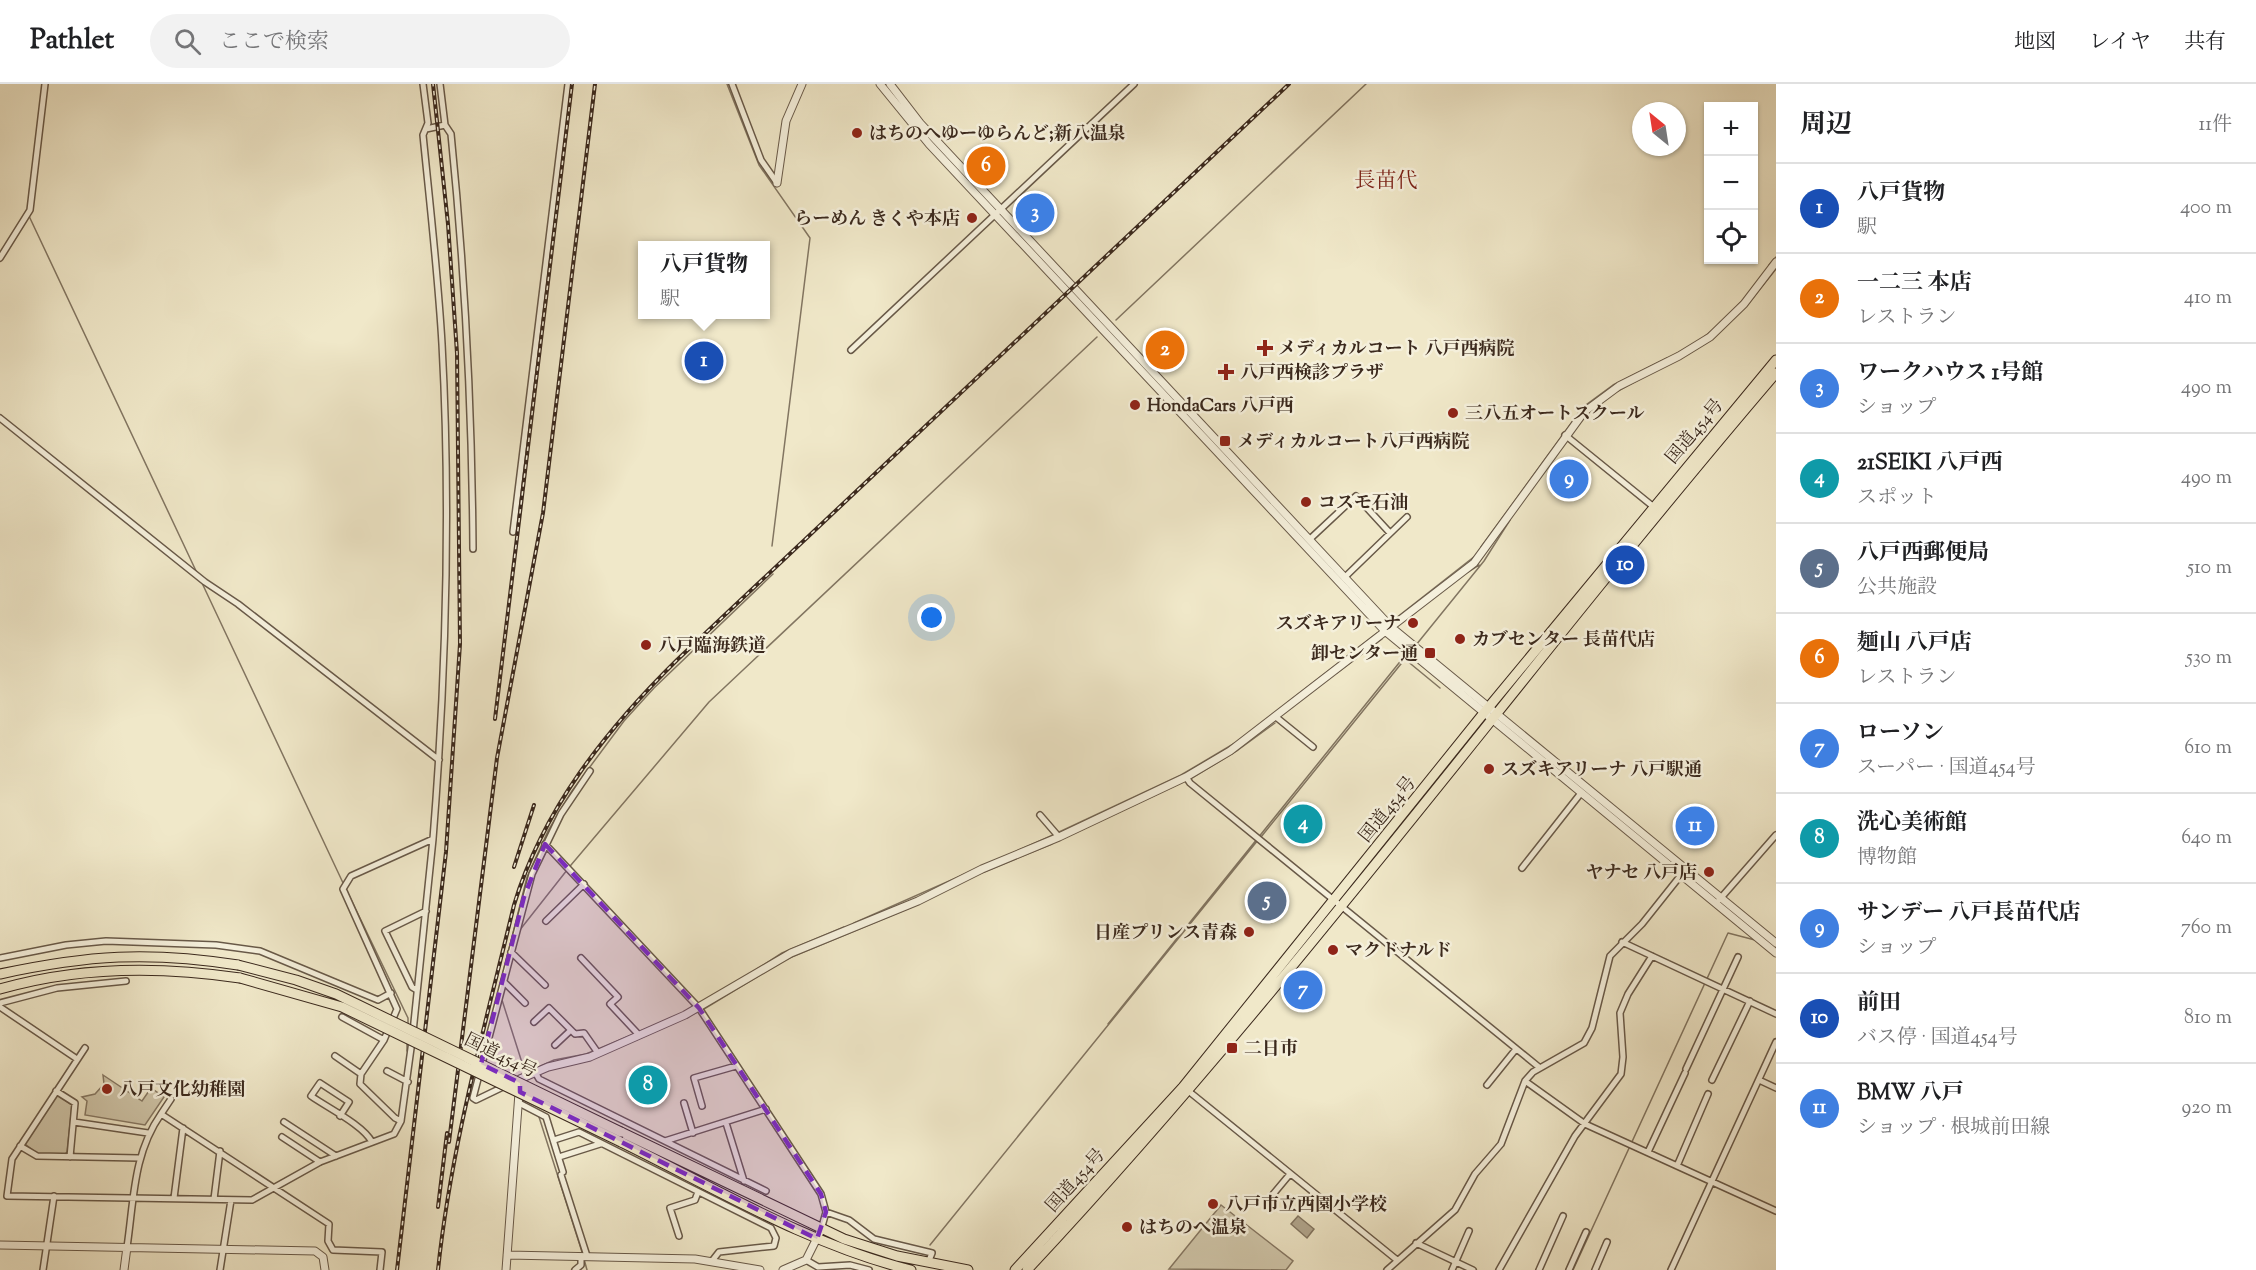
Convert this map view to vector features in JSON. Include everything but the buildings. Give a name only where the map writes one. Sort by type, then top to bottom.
[{"type":"highway","name":"国道454号","points":[[1015,1270],[1028,1267],[1186,1089],[1337,904],[1494,718],[1776,360]]},
{"type":"highway","name":"国道454号","points":[[1337,904],[1486,711],[1776,373]]},
{"type":"highway","name":"国道454号","points":[[0,974],[51,963],[142,955],[188,957],[238,965],[296,980],[345,998],[621,1137],[880,1263],[911,1270]]},
{"type":"highway","name":"国道454号","points":[[0,989],[70,974],[124,969],[206,973],[240,978],[342,1006],[621,1137]]},
{"type":"highway","name":"国道454号","points":[[819,1234],[928,1263],[968,1270]]},
{"type":"street","points":[[0,258],[30,211],[45,84]]},
{"type":"street","points":[[85,1048],[12,1159],[7,1196],[252,1200],[320,1162],[394,1134],[401,1121],[408,1082],[433,839],[444,669],[445,451],[442,344],[423,135],[428,123],[423,84]]},
{"type":"street","points":[[440,84],[445,125],[452,135],[460,226],[471,426],[473,549]]},
{"type":"street","points":[[513,532],[568,84]]},
{"type":"street","points":[[732,84],[761,160],[777,183]]},
{"type":"street","points":[[777,183],[786,121],[802,84]]},
{"type":"street","points":[[880,84],[929,144],[998,212],[1310,539],[1388,629]]},
{"type":"street","points":[[891,84],[920,123],[998,212],[1388,629],[1581,794],[1681,875],[1719,901]]},
{"type":"street","points":[[851,350],[1134,84]]},
{"type":"street","points":[[426,129],[445,125]]},
{"type":"street","points":[[590,771],[561,814],[545,844],[524,897],[473,1098],[476,1100],[535,1072],[598,1053],[699,1008],[791,953],[897,910],[982,868],[1059,837],[1186,777],[1230,751],[1482,555],[1565,435],[1584,412],[1605,394],[1710,337],[1744,304],[1776,262]]},
{"type":"street","points":[[0,418],[205,582],[238,604],[439,760]]},
{"type":"street","points":[[1565,435],[1657,509]]},
{"type":"street","points":[[1310,539],[1356,496],[1390,533]]},
{"type":"street","points":[[1345,577],[1407,517]]},
{"type":"street","points":[[1276,717],[1313,747]]},
{"type":"street","points":[[1494,718],[1719,901],[1776,953]]},
{"type":"street","points":[[1186,777],[1190,783],[1337,904],[1540,1068]]},
{"type":"street","points":[[1522,868],[1581,794]]},
{"type":"street","points":[[1040,815],[1059,837]]},
{"type":"street","points":[[1719,901],[1774,843],[1776,835]]},
{"type":"street","points":[[401,1121],[362,1089],[359,1078],[384,1040],[397,1009],[343,889],[351,876],[433,839]]},
{"type":"street","points":[[545,844],[699,1008],[821,1194],[826,1212],[819,1234],[806,1260],[783,1270]]},
{"type":"street","points":[[1387,1270],[1455,1210],[1475,1174],[1501,1144],[1525,1082],[1540,1068],[1577,1048],[1588,1037],[1607,964],[1622,942],[1642,924],[1681,875]]},
{"type":"street","points":[[546,921],[584,884]]},
{"type":"street","points":[[417,990],[412,987],[385,931],[426,911]]},
{"type":"street","points":[[1749,926],[1776,943]]},
{"type":"street","points":[[0,958],[95,941],[206,944],[260,951],[378,1000],[391,993]]},
{"type":"street","points":[[1622,942],[1776,1014]]},
{"type":"street","points":[[511,952],[545,986]]},
{"type":"street","points":[[1499,1270],[1575,1136],[1621,1074],[1623,1057],[1620,1013],[1628,994],[1652,956]]},
{"type":"street","points":[[1648,1152],[1738,957]]},
{"type":"street","points":[[581,958],[618,997],[610,1004],[639,1035]]},
{"type":"street","points":[[0,1005],[57,988],[126,981]]},
{"type":"street","points":[[504,982],[525,1003]]},
{"type":"street","points":[[1712,1080],[1750,1001]]},
{"type":"street","points":[[0,1005],[77,1059]]},
{"type":"street","points":[[534,1022],[549,1008],[574,1034],[584,1033],[598,1053]]},
{"type":"street","points":[[342,1017],[384,1040]]},
{"type":"street","points":[[555,1045],[571,1030]]},
{"type":"street","points":[[1671,1270],[1776,1042]]},
{"type":"street","points":[[1487,1085],[1516,1049]]},
{"type":"street","points":[[334,1056],[361,1074]]},
{"type":"street","points":[[702,1106],[694,1078],[736,1066]]},
{"type":"street","points":[[387,1071],[408,1082]]},
{"type":"street","points":[[535,1072],[539,1079],[766,1191]]},
{"type":"street","points":[[506,1270],[520,1079]]},
{"type":"street","points":[[1759,1080],[1776,1088]]},
{"type":"street","points":[[1525,1082],[1585,1124],[1776,1211]]},
{"type":"street","points":[[340,1116],[349,1102],[320,1083],[311,1096],[340,1116],[368,1134],[372,1142]]},
{"type":"street","points":[[1186,1089],[1397,1260]]},
{"type":"street","points":[[56,1091],[75,1103],[69,1157]]},
{"type":"street","points":[[1677,1166],[1708,1094]]},
{"type":"street","points":[[124,1270],[140,1158],[148,1133],[171,1099]]},
{"type":"street","points":[[519,1103],[546,1117],[554,1140],[584,1256],[581,1265],[575,1270]]},
{"type":"street","points":[[684,1103],[693,1133]]},
{"type":"street","points":[[665,1141],[766,1109]]},
{"type":"street","points":[[161,1114],[329,1224],[328,1241],[333,1250],[382,1252],[380,1270]]},
{"type":"street","points":[[74,1122],[148,1133]]},
{"type":"street","points":[[284,1122],[336,1156]]},
{"type":"street","points":[[726,1123],[744,1181]]},
{"type":"street","points":[[174,1198],[183,1128]]},
{"type":"street","points":[[554,1140],[579,1132],[771,1228],[776,1238],[774,1246],[719,1252],[712,1261]]},
{"type":"street","points":[[282,1137],[320,1162]]},
{"type":"street","points":[[559,1157],[601,1143]]},
{"type":"street","points":[[20,1146],[37,1156],[140,1158]]},
{"type":"street","points":[[214,1199],[220,1152]]},
{"type":"street","points":[[1270,1198],[1290,1174]]},
{"type":"street","points":[[679,1236],[670,1208],[695,1200],[698,1192]]},
{"type":"street","points":[[44,1270],[54,1196]]},
{"type":"street","points":[[220,1270],[231,1200]]},
{"type":"street","points":[[826,1212],[849,1220],[874,1239],[932,1253],[928,1263]]},
{"type":"street","points":[[1539,1270],[1563,1216]]},
{"type":"street","points":[[1452,1270],[1469,1231]]},
{"type":"street","points":[[1569,1270],[1586,1232]]},
{"type":"street","points":[[1594,1270],[1607,1242]]},
{"type":"street","points":[[1416,1243],[1473,1270]]},
{"type":"street","points":[[0,1245],[315,1251],[323,1257],[325,1270]]},
{"type":"street","points":[[507,1255],[712,1261],[760,1270]]},
{"type":"street","points":[[806,1260],[818,1267],[850,1265],[869,1270]]},
{"type":"highlighted area","points":[[545,844],[699,1008],[821,1194],[826,1212],[817,1239],[520,1092],[520,1083],[481,1064],[524,897]]},
{"type":"shaded area","points":[[103,1075],[142,1101],[151,1088],[164,1097],[145,1125],[85,1115],[87,1101],[82,1097],[95,1094],[104,1084]]},
{"type":"shaded area","points":[[57,1095],[72,1105],[67,1152],[65,1154],[38,1154],[25,1144]]},
{"type":"shaded area","points":[[1221,1205],[1293,1261],[1286,1270],[1169,1269]]},
{"type":"shaded area","points":[[1298,1216],[1314,1229],[1307,1238],[1291,1224]]},
{"type":"waterway","points":[[727,84],[759,165],[810,238],[772,546]]},
{"type":"waterway","points":[[1116,320],[1366,84]]},
{"type":"waterway","points":[[28,212],[30,184]]},
{"type":"waterway","points":[[29,216],[197,573]]},
{"type":"waterway","points":[[1769,265],[1776,257]]},
{"type":"waterway","points":[[1618,391],[1711,340],[1748,304],[1776,269]]},
{"type":"waterway","points":[[1738,305],[1745,298]]},
{"type":"waterway","points":[[1705,336],[1713,330]]},
{"type":"waterway","points":[[519,931],[571,865],[709,702],[1097,337]]},
{"type":"waterway","points":[[1481,547],[1583,407],[1613,385],[1667,358]]},
{"type":"waterway","points":[[1583,419],[1590,411]]},
{"type":"waterway","points":[[1416,645],[1484,561],[1510,520]]},
{"type":"waterway","points":[[1396,618],[1475,556]]},
{"type":"waterway","points":[[1468,572],[1479,565]]},
{"type":"waterway","points":[[499,989],[527,877],[548,831],[572,791],[624,721],[654,688],[773,574]]},
{"type":"waterway","points":[[202,583],[344,885]]},
{"type":"waterway","points":[[1400,624],[1416,612]]},
{"type":"waterway","points":[[1288,702],[1377,633]]},
{"type":"waterway","points":[[1337,673],[1382,639]]},
{"type":"waterway","points":[[1261,837],[1409,654]]},
{"type":"waterway","points":[[1108,1024],[1403,658]]},
{"type":"waterway","points":[[1406,660],[1440,688]]},
{"type":"waterway","points":[[1308,695],[1317,688]]},
{"type":"waterway","points":[[1192,778],[1238,750],[1275,723]]},
{"type":"waterway","points":[[1057,833],[1181,775],[1235,743]]},
{"type":"waterway","points":[[1064,838],[1185,781]]},
{"type":"waterway","points":[[854,923],[1053,835]]},
{"type":"waterway","points":[[930,1245],[1258,840]]},
{"type":"waterway","points":[[1646,842],[1678,867]]},
{"type":"waterway","points":[[979,874],[1052,844]]},
{"type":"waterway","points":[[346,889],[408,1018],[408,1023]]},
{"type":"waterway","points":[[787,959],[912,907]]},
{"type":"waterway","points":[[757,969],[782,953],[844,927]]},
{"type":"waterway","points":[[1573,1270],[1728,933],[1755,940]]},
{"type":"waterway","points":[[636,1040],[704,1009],[780,963]]},
{"type":"waterway","points":[[502,1000],[525,1072]]},
{"type":"waterway","points":[[638,1032],[653,1026]]},
{"type":"waterway","points":[[525,1073],[554,1060],[586,1054],[634,1034]]},
{"type":"waterway","points":[[407,1043],[407,1051]]},
{"type":"waterway","points":[[539,1117],[583,1255]]},
{"type":"waterway","points":[[584,1259],[587,1270]]},
{"type":"railway","points":[[397,1270],[446,852],[460,644],[457,353],[448,224],[433,84]]},
{"type":"railway","points":[[495,719],[572,84]]},
{"type":"railway","points":[[449,1142],[497,758],[543,513],[595,84]]},
{"type":"railway","points":[[438,1270],[460,1132],[514,905],[526,870],[542,836],[580,773],[626,714],[677,660],[1289,84]]},
{"type":"railway","points":[[514,867],[534,805]]},
{"type":"railway","points":[[438,1207],[447,1133]]},
{"type":"place","name":"はちのへゆーゆらんど;新八温泉","points":[[857,133]]},
{"type":"place","name":"麺山 八戸店","points":[[986,166]]},
{"type":"place","name":"ワークハウス 1号館","points":[[1035,213]]},
{"type":"place","name":"らーめん きくや本店","points":[[972,218]]},
{"type":"place","name":"メディカルコート 八戸西病院","points":[[1265,348]]},
{"type":"place","name":"一二三 本店","points":[[1165,350]]},
{"type":"place","name":"八戸貨物","points":[[704,361]]},
{"type":"place","name":"八戸西検診プラザ","points":[[1226,372]]},
{"type":"place","name":"HondaCars 八戸西","points":[[1135,405]]},
{"type":"place","name":"三八五オートスクール","points":[[1453,413]]},
{"type":"place","name":"メディカルコート八戸西病院","points":[[1225,441]]},
{"type":"place","name":"サンデー 八戸長苗代店","points":[[1569,479]]},
{"type":"place","name":"コスモ石油","points":[[1306,502]]},
{"type":"place","name":"前田","points":[[1625,565]]},
{"type":"place","name":"スズキアリーナ","points":[[1413,623]]},
{"type":"place","name":"カブセンター 長苗代店","points":[[1460,639]]},
{"type":"place","name":"八戸臨海鉄道","points":[[646,645]]},
{"type":"place","name":"卸センター通","points":[[1430,653]]},
{"type":"place","name":"スズキアリーナ 八戸駅通","points":[[1489,769]]},
{"type":"place","name":"21SEIKI 八戸西","points":[[1303,824]]},
{"type":"place","name":"BMW 八戸","points":[[1695,826]]},
{"type":"place","name":"ヤナセ 八戸店","points":[[1709,872]]},
{"type":"place","name":"八戸西郵便局","points":[[1267,901]]},
{"type":"place","name":"日産プリンス青森","points":[[1249,932]]},
{"type":"place","name":"マクドナルド","points":[[1333,950]]},
{"type":"place","name":"ローソン","points":[[1303,990]]},
{"type":"place","name":"二日市","points":[[1232,1048]]},
{"type":"place","name":"洗心美術館","points":[[648,1085]]},
{"type":"place","name":"八戸文化幼稚園","points":[[107,1089]]},
{"type":"place","name":"八戸市立西園小学校","points":[[1213,1204]]},
{"type":"place","name":"はちのへ温泉","points":[[1127,1227]]},
{"type":"district","name":"長苗代","points":[[1386,180]]}]
